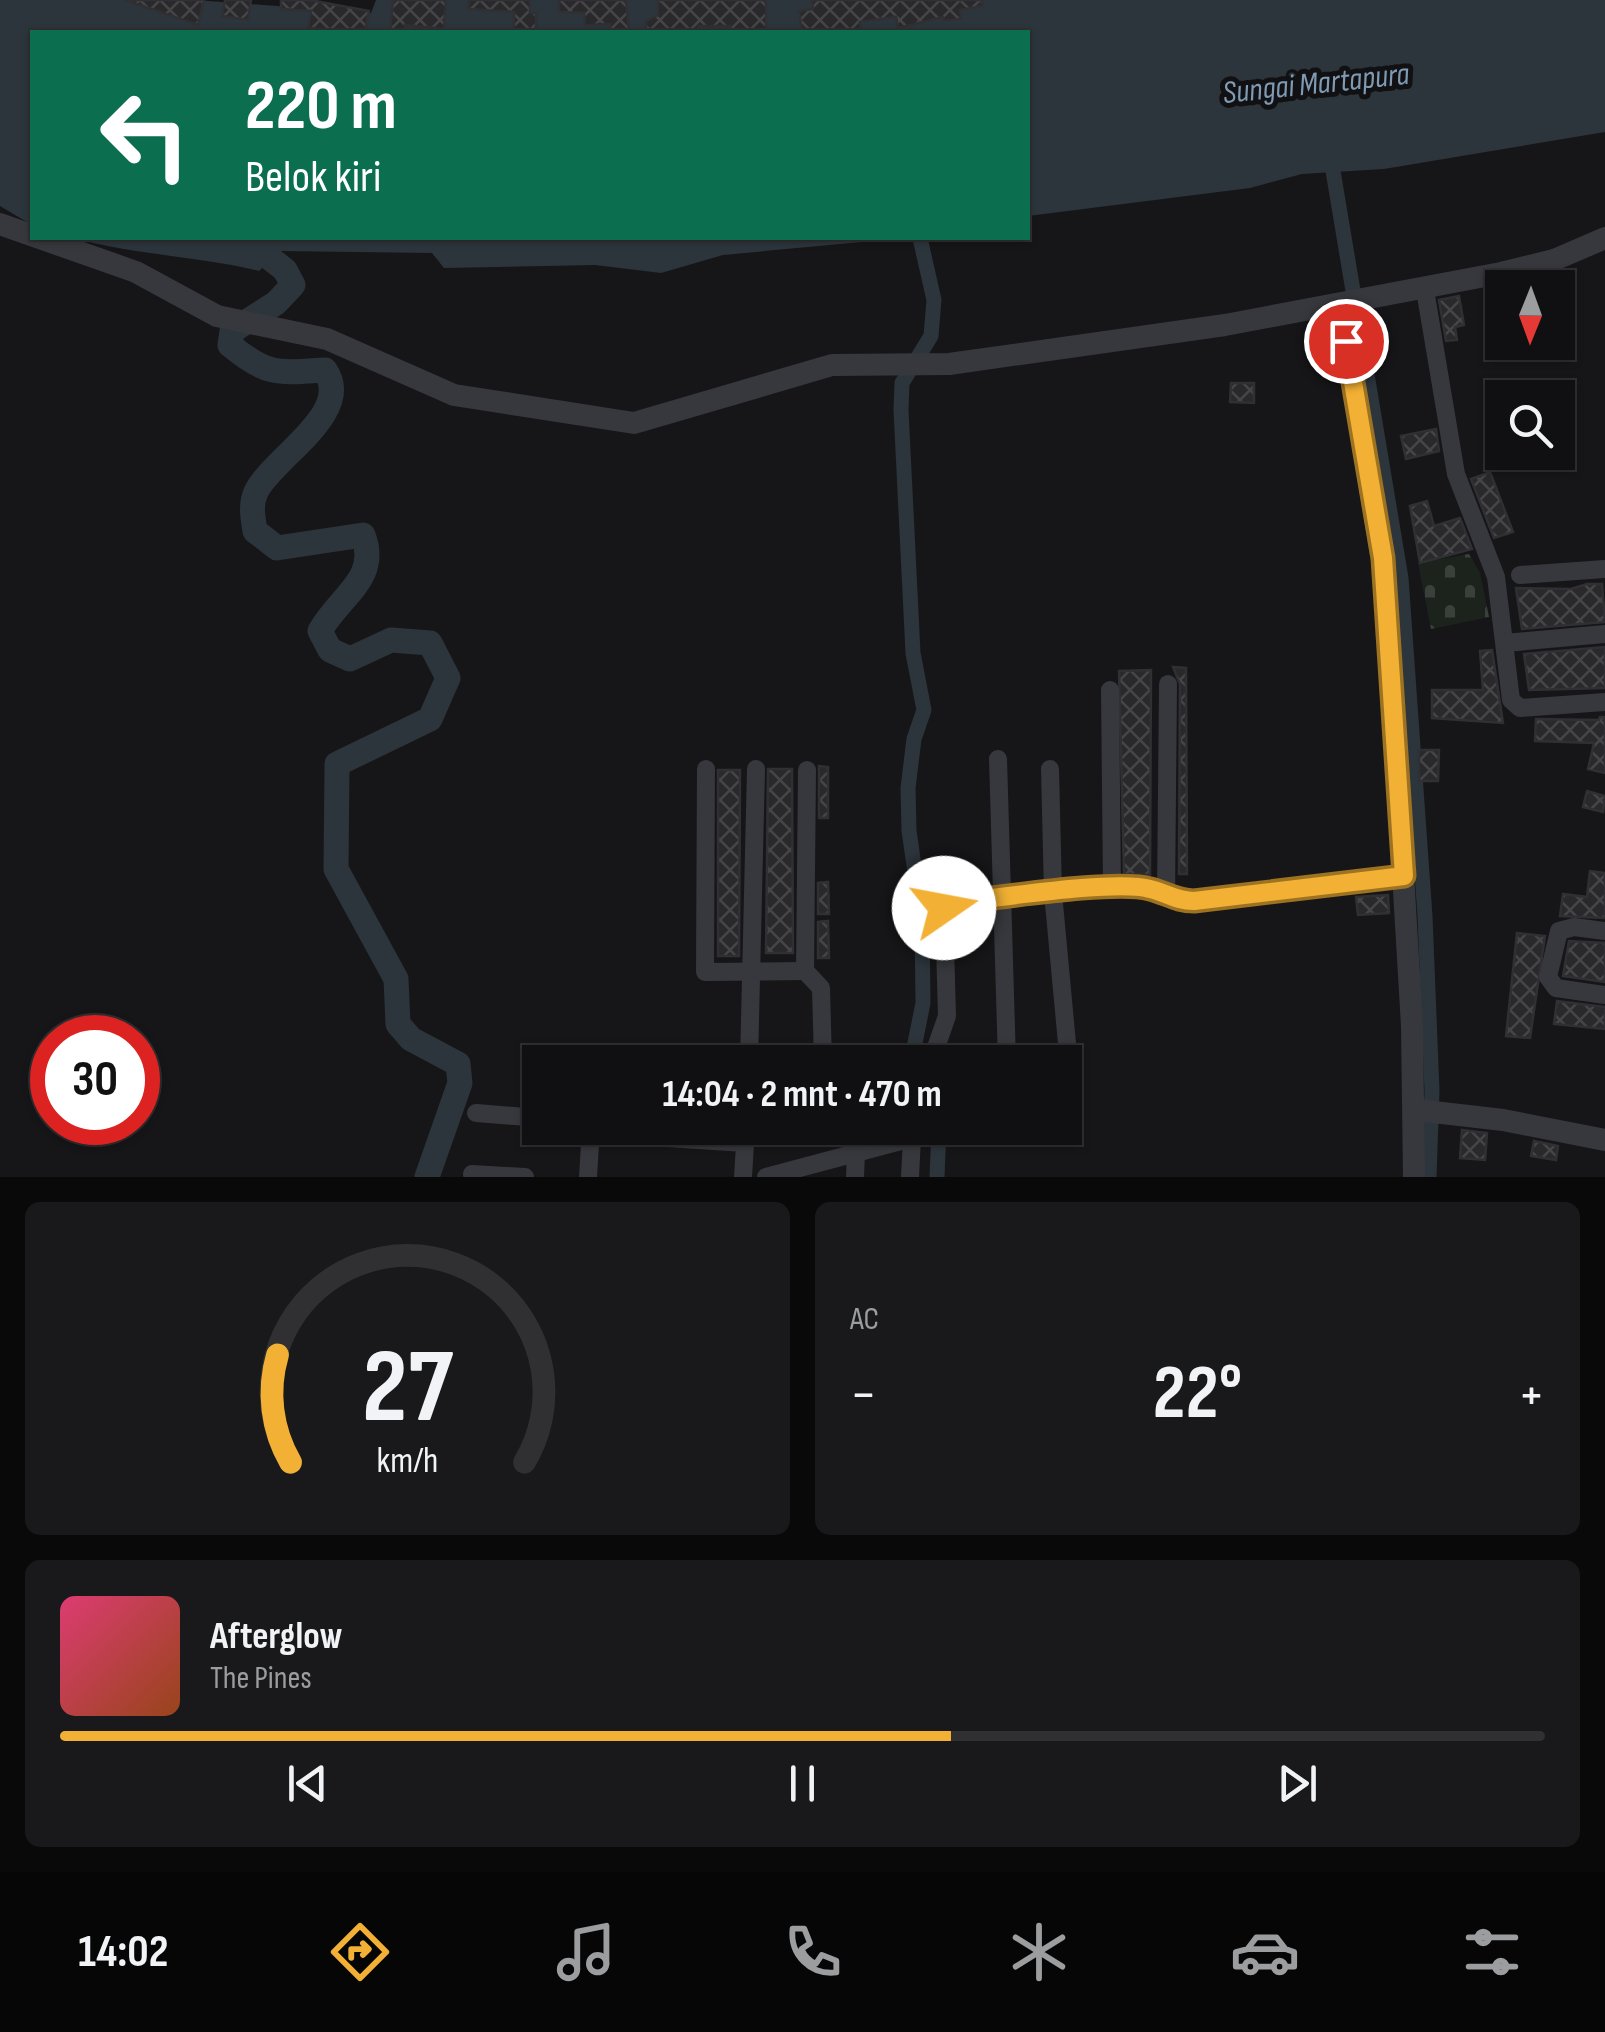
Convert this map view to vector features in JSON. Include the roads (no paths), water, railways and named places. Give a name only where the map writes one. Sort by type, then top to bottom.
[{"type":"street","points":[[0,224],[30,235]]},
{"type":"street","points":[[45,240],[136,272],[217,316],[326,339],[470,400],[619,423],[646,422],[832,365],[923,365],[1226,325],[1425,290],[1554,260],[1605,238]]},
{"type":"street","points":[[1425,290],[1451,452],[1492,564],[1515,705],[1605,702]]},
{"type":"street","points":[[1351,303],[1383,558],[1420,1111],[1414,1177]]},
{"type":"street","points":[[1520,576],[1605,569]]},
{"type":"street","points":[[1505,644],[1605,634]]},
{"type":"street","points":[[1166,897],[1168,684]]},
{"type":"street","points":[[1110,690],[1112,888]]},
{"type":"street","points":[[998,759],[1007,1045]]},
{"type":"street","points":[[706,769],[705,972],[806,970]]},
{"type":"street","points":[[1050,769],[1053,894],[1067,1045]]},
{"type":"street","points":[[751,1045],[756,770]]},
{"type":"street","points":[[806,770],[806,970],[821,988],[823,1045]]},
{"type":"street","points":[[938,1045],[947,1016],[944,908],[950,903],[1112,888],[1150,888],[1166,897],[1194,901],[1404,876]]},
{"type":"street","points":[[1605,931],[1574,927],[1559,931],[1548,978],[1556,988],[1605,996]]},
{"type":"street","points":[[1420,1111],[1605,1140]]},
{"type":"street","points":[[476,1113],[522,1117]]},
{"type":"street","points":[[766,1177],[799,1172],[912,1138],[910,1177]]},
{"type":"street","points":[[588,1177],[589,1145]]},
{"type":"street","points":[[743,1177],[745,1145]]},
{"type":"street","points":[[855,1177],[856,1153]]},
{"type":"street","points":[[472,1174],[524,1177]]},
{"type":"water","name":"Sungai Martapura","points":[[0,0],[195,0],[371,13],[376,0],[1605,0],[1605,132],[1384,169],[1302,174],[1250,188],[1030,216],[1030,30],[30,30],[30,224],[0,206]]},
{"type":"water","points":[[83,240],[884,240],[723,255],[661,273],[595,265],[444,268],[432,253],[281,251],[259,271]]},
{"type":"waterway","points":[[1330,153],[1401,578],[1425,916],[1432,1091],[1429,1177]]},
{"type":"waterway","points":[[262,240],[262,252],[285,270],[293,285],[276,303],[232,331],[230,345],[274,370],[325,370],[331,386],[321,419],[256,492],[255,531],[277,548],[363,535],[367,550],[362,575],[320,631],[330,650],[350,659],[391,640],[430,643],[448,678],[430,719],[337,764],[336,869],[396,979],[398,1024],[411,1039],[458,1064],[460,1083],[427,1177]]},
{"type":"waterway","points":[[915,1045],[923,1003],[922,920],[909,831],[908,788],[914,739],[924,710],[913,653],[901,410],[902,383],[931,336],[934,300],[920,240]]},
{"type":"waterway","points":[[937,1177],[938,1145]]}]
